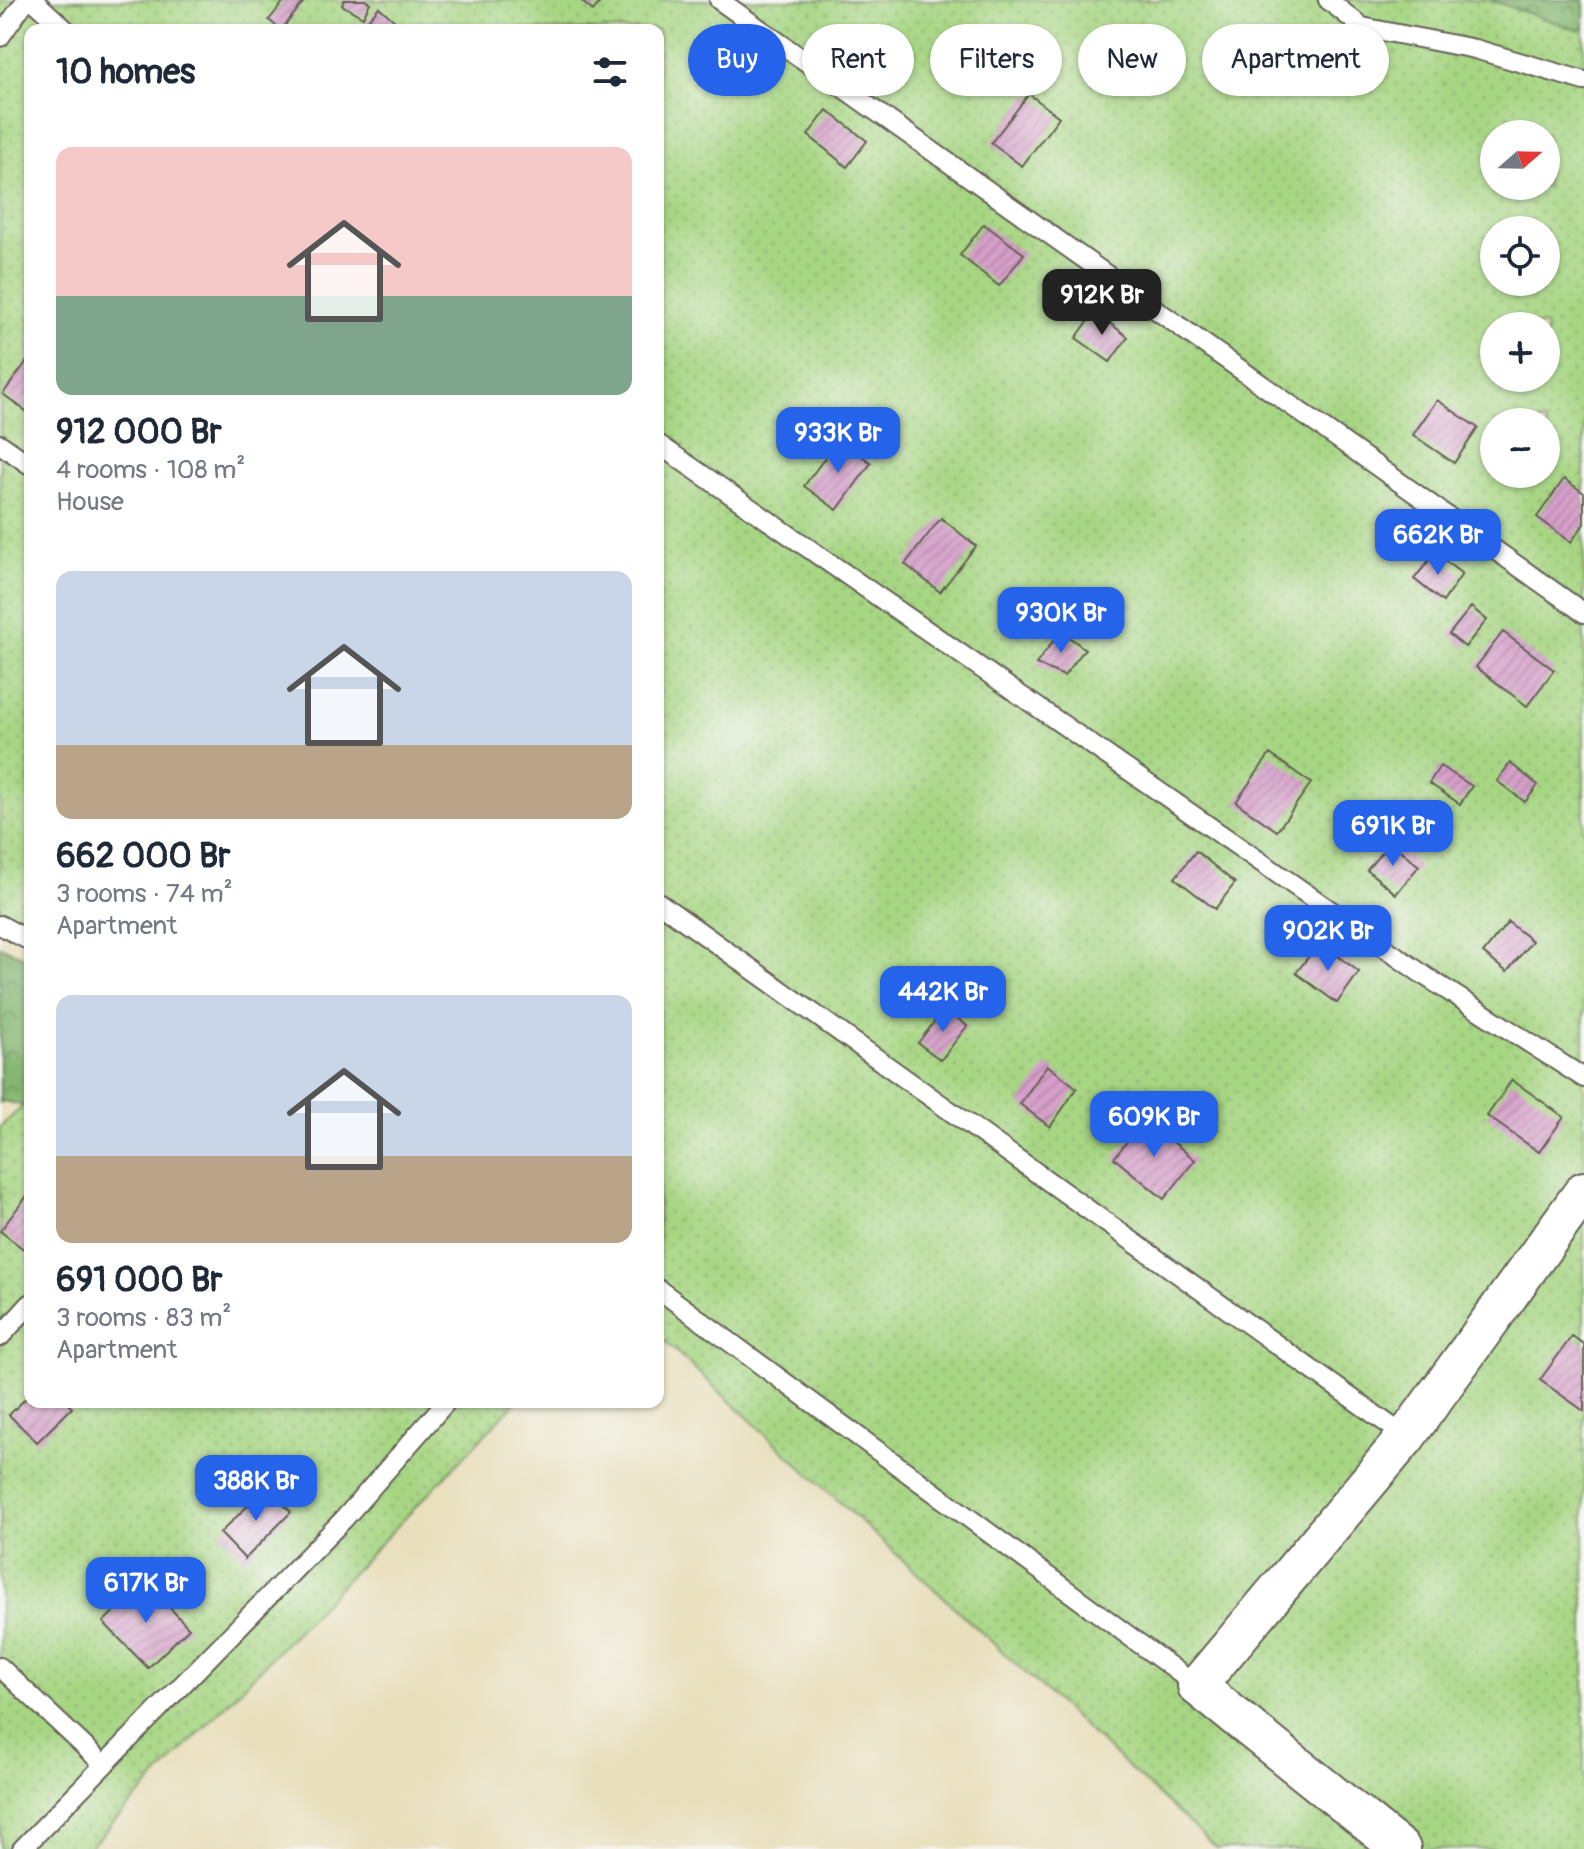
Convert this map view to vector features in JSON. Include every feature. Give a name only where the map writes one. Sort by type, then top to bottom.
[{"type":"street","points":[[1401,1849],[1197,1686],[1406,1437],[1584,1191]]},
{"type":"lane","points":[[0,37],[26,0]]},
{"type":"lane","points":[[33,0],[59,24]]},
{"type":"lane","points":[[719,0],[1584,613]]},
{"type":"lane","points":[[1328,0],[1362,27],[1475,49],[1584,81]]},
{"type":"lane","points":[[0,444],[24,461]]},
{"type":"lane","points":[[664,448],[1425,976],[1584,1078]]},
{"type":"lane","points":[[664,906],[1406,1437]]},
{"type":"lane","points":[[0,925],[24,938]]},
{"type":"lane","points":[[664,1296],[1197,1686]]},
{"type":"lane","points":[[0,1337],[24,1311]]},
{"type":"lane","points":[[22,1849],[343,1520],[441,1408]]},
{"type":"lane","points":[[0,1667],[104,1765]]},
{"type":"green space","points":[[0,0],[1584,0],[1584,1849],[1217,1849],[664,1341],[664,24],[24,24],[24,926],[0,911]]},
{"type":"green space","points":[[1490,0],[1584,0],[1584,28],[1578,30]]},
{"type":"green space","points":[[0,946],[24,957],[24,1106],[0,1103]]},
{"type":"green space","points":[[24,1105],[24,1408],[510,1408],[88,1849],[0,1849],[0,1127]]},
{"type":"building","points":[[285,0],[303,3],[286,24],[274,24],[269,20]]},
{"type":"building","points":[[344,0],[365,0],[370,3],[363,17],[342,5]]},
{"type":"building","points":[[580,0],[602,0],[593,11]]},
{"type":"building","points":[[379,7],[396,22],[394,24],[365,24]]},
{"type":"building","points":[[1027,96],[1059,117],[1022,166],[991,143]]},
{"type":"building","points":[[827,110],[867,141],[847,167],[808,135]]},
{"type":"building","points":[[984,224],[1024,254],[999,286],[960,255]]},
{"type":"building","points":[[1095,312],[1128,337],[1110,362],[1076,338]]},
{"type":"building","points":[[24,365],[24,410],[3,394]]},
{"type":"building","points":[[1437,400],[1478,428],[1454,463],[1413,435]]},
{"type":"building","points":[[839,439],[871,463],[837,510],[804,486]]},
{"type":"building","points":[[1564,479],[1584,493],[1584,524],[1571,542],[1537,517]]},
{"type":"building","points":[[941,518],[976,546],[940,592],[905,564]]},
{"type":"building","points":[[1435,553],[1462,574],[1443,602],[1414,579]]},
{"type":"building","points":[[1471,607],[1487,620],[1465,647],[1449,634]]},
{"type":"building","points":[[1061,631],[1085,649],[1064,676],[1036,664]]},
{"type":"building","points":[[1503,632],[1554,670],[1527,706],[1476,667]]},
{"type":"building","points":[[1270,754],[1311,783],[1277,831],[1236,802]]},
{"type":"building","points":[[1510,763],[1538,785],[1525,802],[1497,781]]},
{"type":"building","points":[[1440,766],[1472,786],[1460,804],[1429,783]]},
{"type":"building","points":[[1390,842],[1419,866],[1396,894],[1367,870]]},
{"type":"building","points":[[1196,851],[1235,883],[1215,909],[1175,878]]},
{"type":"building","points":[[1508,922],[1532,941],[1507,972],[1483,953]]},
{"type":"building","points":[[1320,942],[1359,972],[1337,1003],[1296,973]]},
{"type":"building","points":[[945,1008],[967,1026],[941,1060],[918,1043]]},
{"type":"building","points":[[1047,1065],[1077,1088],[1050,1127],[1020,1104]]},
{"type":"building","points":[[1512,1080],[1564,1117],[1539,1152],[1487,1116]]},
{"type":"building","points":[[1145,1119],[1195,1160],[1164,1199],[1114,1158]]},
{"type":"building","points":[[24,1200],[24,1249],[0,1231]]},
{"type":"building","points":[[1572,1336],[1584,1344],[1584,1411],[1540,1380]]},
{"type":"building","points":[[24,1400],[24,1408],[72,1408],[37,1442],[9,1415]]},
{"type":"building","points":[[267,1487],[291,1512],[245,1559],[220,1533]]},
{"type":"building","points":[[145,1582],[189,1628],[148,1668],[103,1622]]}]
